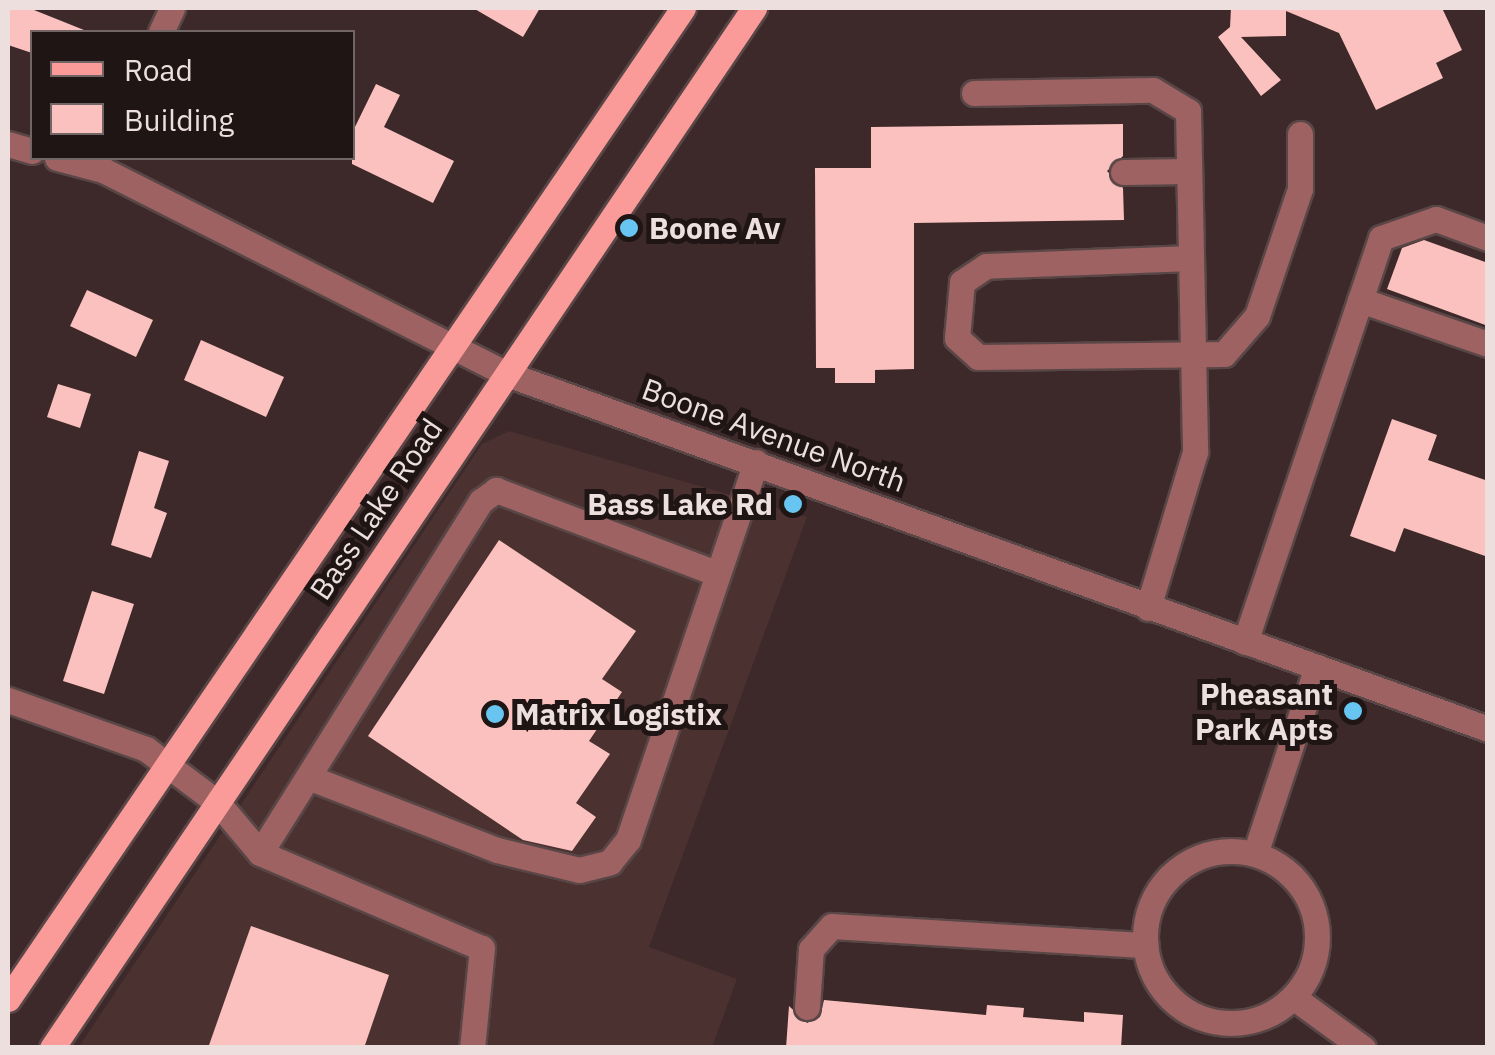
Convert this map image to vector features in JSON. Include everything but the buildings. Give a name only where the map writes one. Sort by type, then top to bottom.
[{"type":"main road","name":"Bass Lake Road","points":[[8,1000],[446,344],[683,8]]},
{"type":"main road","name":"Bass Lake Road","points":[[52,1048],[754,8]]},
{"type":"street","points":[[974,93],[1153,90],[1188,111],[1195,452],[1148,608]]},
{"type":"street","points":[[1191,258],[986,266],[962,282],[954,310],[958,338],[978,356],[1193,360],[1224,354],[1258,316],[1300,189],[1300,134]]},
{"type":"street","name":"Boone Avenue North","points":[[73,160],[106,164],[507,374],[1488,729]]},
{"type":"street","points":[[1123,172],[1189,171]]},
{"type":"street","points":[[1245,642],[1381,238],[1436,219],[1488,238]]},
{"type":"street","points":[[1360,300],[1488,344]]},
{"type":"street","points":[[308,777],[497,850],[579,870],[610,862],[628,840],[756,462]]},
{"type":"street","points":[[260,853],[481,501],[496,490],[716,573]]},
{"type":"street","points":[[1256,854],[1317,667]]},
{"type":"street","points":[[8,700],[165,762],[218,803],[260,853],[482,948],[472,1048]]},
{"type":"street","points":[[1226,850],[1256,854],[1301,886],[1314,911],[1313,966],[1293,997],[1252,1021],[1196,1016],[1155,978],[1145,945],[1156,894],[1174,872],[1226,850]]},
{"type":"street","points":[[807,1008],[812,949],[832,926],[1145,945]]},
{"type":"street","points":[[1293,997],[1363,1048]]},
{"type":"shaded area","points":[[509,431],[807,517],[649,947],[737,979],[712,1047],[78,1048],[482,444]]},
{"type":"place","name":"Boone Av","points":[[629,228]]},
{"type":"place","name":"Bass Lake Rd","points":[[793,504]]},
{"type":"place","name":"Pheasant Park Apts","points":[[1353,711]]},
{"type":"place","name":"Matrix Logistix","points":[[495,714]]}]
